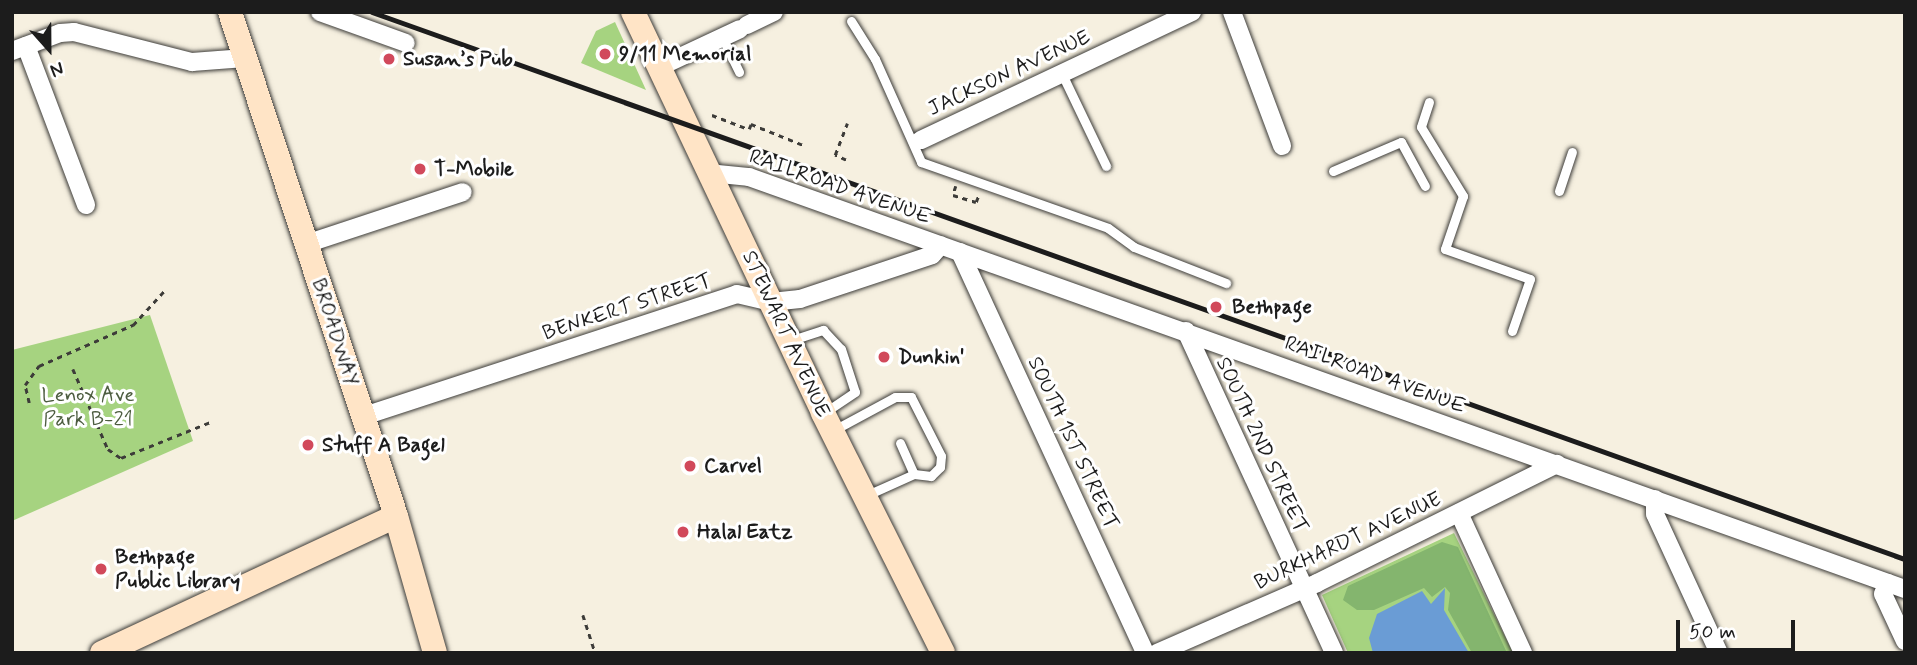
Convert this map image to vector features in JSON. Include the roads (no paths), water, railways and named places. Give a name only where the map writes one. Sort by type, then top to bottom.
[{"type":"main road","name":"BROADWAY","points":[[230,12],[396,516],[435,653]]},
{"type":"main road","name":"STEWART AVENUE","points":[[633,12],[828,422],[943,653]]},
{"type":"main road","points":[[102,653],[396,516]]},
{"type":"street","points":[[320,12],[406,43]]},
{"type":"street","points":[[659,67],[774,12]]},
{"type":"street","name":"JACKSON AVENUE","points":[[921,140],[1192,12]]},
{"type":"street","points":[[1232,12],[1282,146]]},
{"type":"street","points":[[86,205],[19,49],[74,32],[192,62],[245,58]]},
{"type":"street","name":"RAILROAD AVENUE","points":[[709,173],[749,177],[1896,586]]},
{"type":"street","points":[[306,244],[463,192]]},
{"type":"street","name":"BENKERT STREET","points":[[364,416],[737,295],[771,302],[800,299],[932,255],[941,245]]},
{"type":"street","name":"SOUTH 1ST STREET","points":[[960,252],[1145,653]]},
{"type":"street","name":"SOUTH 2ND STREET","points":[[1186,331],[1334,653]]},
{"type":"street","name":"BURKHARDT AVENUE","points":[[1157,653],[1304,589],[1556,464]]},
{"type":"street","points":[[1655,499],[1655,514],[1719,653]]},
{"type":"street","points":[[1459,513],[1523,653]]},
{"type":"street","points":[[1896,586],[1883,594],[1905,641]]},
{"type":"lane","points":[[851,21],[875,59],[921,162],[1108,228],[1134,247],[1226,284]]},
{"type":"lane","points":[[722,37],[740,72]]},
{"type":"lane","points":[[1062,74],[1106,166]]},
{"type":"lane","points":[[1429,102],[1421,127],[1463,196],[1446,249],[1530,279],[1512,331]]},
{"type":"lane","points":[[1333,171],[1401,142],[1425,186]]},
{"type":"lane","points":[[1559,191],[1572,152]]},
{"type":"lane","points":[[789,341],[823,330],[841,349],[855,393],[828,422]]},
{"type":"lane","points":[[828,422],[863,414],[902,397],[911,397],[941,456],[940,467],[931,476],[914,474],[865,495]]},
{"type":"lane","points":[[900,443],[914,474]]},
{"type":"water","points":[[1445,588],[1444,610],[1469,653],[1373,653],[1369,638],[1377,614],[1422,591],[1431,604]]},
{"type":"railway","points":[[372,12],[1905,559]]},
{"type":"place","name":"9/11 Memorial","points":[[605,54]]},
{"type":"place","name":"Susan’s Pub","points":[[389,59]]},
{"type":"place","name":"T-Mobile","points":[[420,169]]},
{"type":"place","name":"Bethpage","points":[[1216,307]]},
{"type":"place","name":"Dunkin'","points":[[884,357]]},
{"type":"place","name":"Stuff A Bagel","points":[[308,445]]},
{"type":"place","name":"Carvel","points":[[690,466]]},
{"type":"place","name":"Halal Eatz","points":[[683,532]]},
{"type":"place","name":"Bethpage Public Library","points":[[101,569]]},
{"type":"park label","name":"Lenox Ave Park B-21","points":[[88,407]]}]
